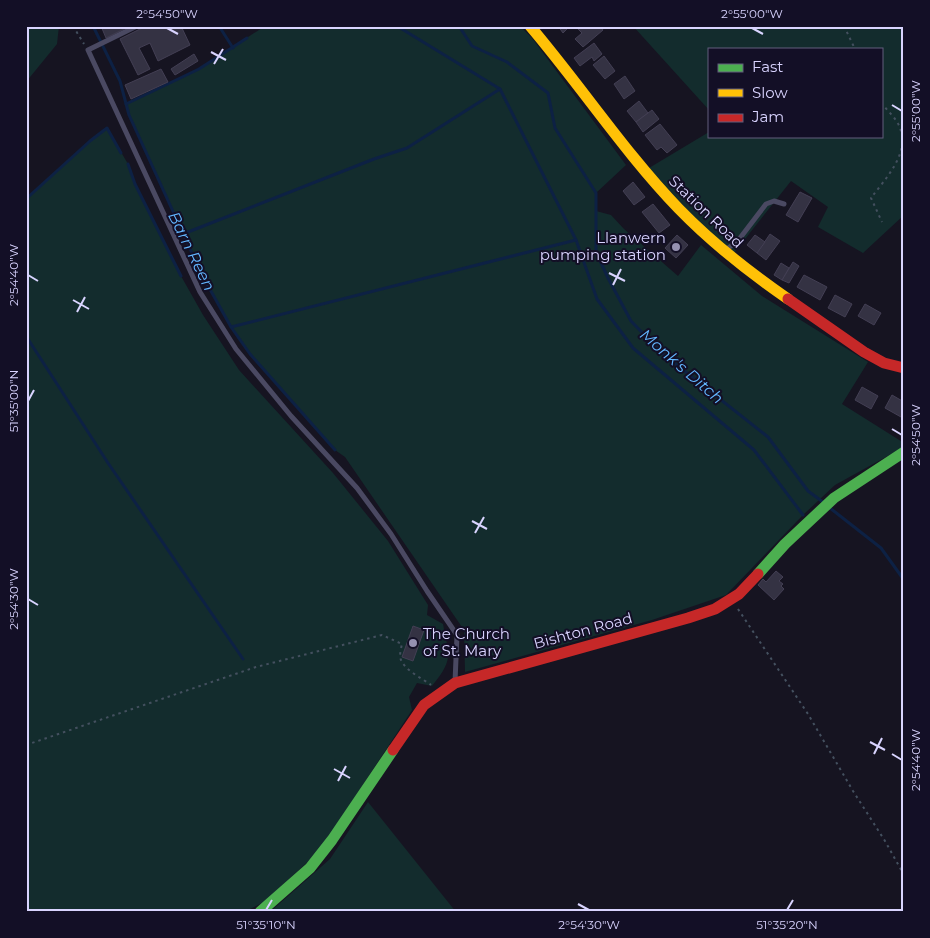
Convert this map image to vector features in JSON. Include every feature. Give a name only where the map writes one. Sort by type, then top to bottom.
[{"type":"street","name":"Station Road","points":[[530,26],[560,61],[642,168],[679,210],[722,252],[769,288],[863,350],[894,367],[904,368]]},
{"type":"street","name":"Bishton Road","points":[[260,912],[282,894],[316,861],[424,705],[436,696],[455,683],[688,618],[714,609],[739,594],[785,544],[834,498],[904,452]]},
{"type":"lane","points":[[137,26],[88,50],[200,292],[236,349],[291,416],[357,488],[391,534],[427,591],[458,635],[455,683]]},
{"type":"lane","points":[[722,252],[737,242],[766,204],[774,201],[784,204]]},
{"type":"path","points":[[73,26],[88,50]]},
{"type":"path","points":[[844,26],[855,48]]},
{"type":"path","points":[[882,104],[900,127],[903,146],[888,176],[871,198],[882,222]]},
{"type":"path","points":[[732,598],[808,714],[904,875]]},
{"type":"path","points":[[26,745],[256,667],[382,635],[402,644],[400,656],[403,664],[432,686],[436,696]]},
{"type":"green space","points":[[26,26],[59,26],[57,44],[26,82]]},
{"type":"green space","points":[[265,26],[520,26],[532,38],[626,165],[596,193],[596,211],[611,215],[624,229],[678,276],[701,245],[762,296],[868,362],[842,404],[904,443],[904,447],[835,485],[803,515],[726,595],[652,620],[465,672],[464,630],[345,457],[335,450],[315,429],[250,354],[231,327],[202,275],[129,115],[126,104],[199,69]]},
{"type":"green space","points":[[633,26],[904,26],[904,215],[863,253],[818,227],[828,207],[791,181],[730,258],[649,168],[708,133],[708,138],[882,138],[882,48],[708,48],[708,109]]},
{"type":"green space","points":[[107,128],[128,164],[135,184],[181,276],[203,315],[239,370],[333,473],[388,541],[428,605],[427,615],[443,624],[447,643],[448,657],[444,669],[432,686],[417,683],[409,697],[412,710],[328,838],[312,858],[264,902],[244,912],[26,912],[26,199]]},
{"type":"green space","points":[[368,802],[456,912],[270,912],[330,859]]},
{"type":"building","points":[[101,26],[130,26],[106,38]]},
{"type":"building","points":[[146,26],[181,26],[190,45],[158,61],[150,43],[139,48],[150,69],[138,75],[120,39]]},
{"type":"building","points":[[558,26],[570,26],[563,33]]},
{"type":"building","points":[[581,26],[600,26],[603,30],[583,47],[575,39],[582,33],[578,29]]},
{"type":"building","points":[[594,43],[602,54],[594,61],[592,57],[580,66],[574,58]]},
{"type":"building","points":[[194,54],[198,61],[175,75],[171,69]]},
{"type":"building","points":[[604,56],[615,71],[605,79],[593,65]]},
{"type":"building","points":[[161,69],[168,82],[131,99],[125,85]]},
{"type":"building","points":[[625,76],[635,91],[624,99],[614,84]]},
{"type":"building","points":[[639,101],[648,113],[636,122],[627,111]]},
{"type":"building","points":[[652,110],[659,119],[643,132],[636,122]]},
{"type":"building","points":[[660,124],[677,145],[667,153],[661,147],[657,150],[645,135]]},
{"type":"building","points":[[633,182],[645,197],[634,205],[623,191]]},
{"type":"building","points":[[800,192],[812,198],[798,222],[786,215]]},
{"type":"building","points":[[653,204],[670,225],[659,233],[642,212]]},
{"type":"building","points":[[770,234],[780,241],[766,260],[757,253]]},
{"type":"building","name":"Llanwern pumping station","points":[[677,235],[688,245],[676,258],[665,248]]},
{"type":"building","points":[[755,235],[765,242],[757,253],[747,245]]},
{"type":"building","points":[[793,262],[799,266],[789,283],[782,280]]},
{"type":"building","points":[[781,263],[789,268],[782,280],[774,275]]},
{"type":"building","points":[[804,275],[827,287],[820,300],[797,287]]},
{"type":"building","points":[[835,295],[852,304],[845,317],[828,308]]},
{"type":"building","points":[[865,304],[881,313],[874,325],[858,316]]},
{"type":"building","points":[[862,387],[878,396],[871,409],[855,400]]},
{"type":"building","points":[[892,395],[904,402],[904,413],[901,417],[885,408]]},
{"type":"building","points":[[776,571],[783,577],[779,581],[783,584],[781,586],[784,589],[774,600],[758,585],[763,579],[766,582]]},
{"type":"building","name":"The Church of St. Mary","points":[[413,626],[424,630],[413,661],[402,657]]},
{"type":"waterway","points":[[26,29],[29,26]]},
{"type":"waterway","name":"Barn Reen","points":[[93,26],[120,81],[129,115],[202,275],[231,327],[250,354],[335,450]]},
{"type":"waterway","points":[[219,26],[233,48]]},
{"type":"waterway","points":[[397,26],[500,89],[576,240],[597,299],[633,348],[754,450],[803,515]]},
{"type":"waterway","name":"Monk's Ditch","points":[[459,26],[472,46],[507,62],[548,93],[555,128],[596,193],[596,252],[631,321],[663,354],[768,437],[808,491],[823,502]]},
{"type":"waterway","points":[[126,104],[199,69],[247,38]]},
{"type":"waterway","points":[[183,234],[374,159],[407,148],[500,89]]},
{"type":"waterway","points":[[26,199],[107,128],[121,153]]},
{"type":"waterway","points":[[128,164],[135,184],[181,276]]},
{"type":"waterway","points":[[231,327],[576,240]]},
{"type":"waterway","points":[[26,336],[108,463],[243,659]]},
{"type":"waterway","name":"Monk's Ditch","points":[[830,508],[881,548],[904,580]]},
{"type":"traffic: fast","points":[[758,574],[785,544],[834,498],[904,452]]},
{"type":"traffic: fast","points":[[260,912],[310,868],[332,840],[393,750]]},
{"type":"traffic: slow","points":[[530,26],[659,188],[704,234],[731,257],[788,299]]},
{"type":"traffic: jam","points":[[788,299],[864,352],[884,363],[904,368]]},
{"type":"traffic: jam","points":[[393,750],[424,705],[455,683],[715,609],[739,594],[758,574]]},
{"type":"place","name":"Llanwern pumping station","points":[[676,247]]},
{"type":"place","name":"The Church of St. Mary","points":[[413,643]]}]
